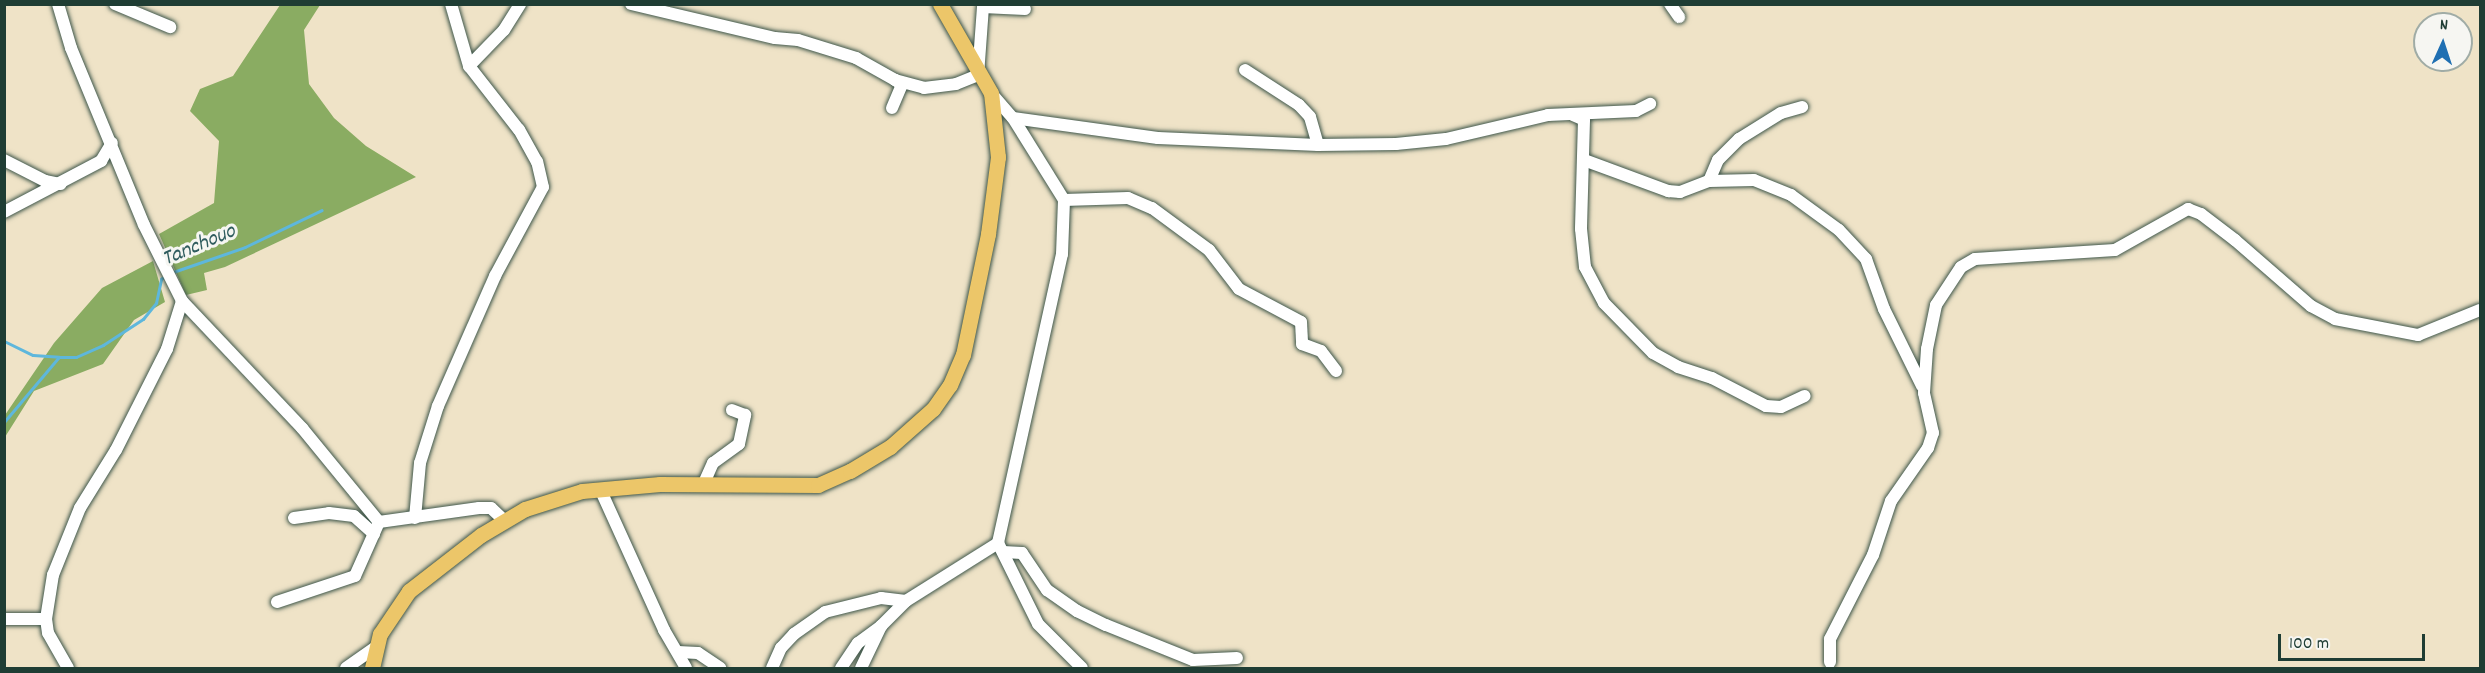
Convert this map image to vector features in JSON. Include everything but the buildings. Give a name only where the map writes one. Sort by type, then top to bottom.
[{"type":"main road","points":[[372,669],[376,647],[386,621],[409,591],[504,520],[550,498],[601,491],[704,483],[818,485],[850,471],[890,447],[933,409],[950,385],[963,355],[988,234],[998,157],[991,93],[978,75],[940,4]]},
{"type":"street","points":[[58,4],[71,48],[167,276],[182,301],[302,428],[377,528]]},
{"type":"street","points":[[115,4],[170,27]]},
{"type":"street","points":[[415,518],[420,464],[438,406],[495,276],[543,187],[537,162],[519,130],[469,66],[451,4]]},
{"type":"street","points":[[469,66],[504,30],[520,4]]},
{"type":"street","points":[[631,4],[763,36],[798,40],[856,58],[902,85],[892,108]]},
{"type":"street","points":[[1670,4],[1678,17]]},
{"type":"street","points":[[895,80],[924,88],[956,84],[978,75],[983,7],[1025,9]]},
{"type":"street","points":[[1245,70],[1299,105],[1310,117],[1318,145]]},
{"type":"street","points":[[991,93],[1012,118],[1064,200],[1062,254],[1000,547],[1021,596],[1038,624],[1082,669]]},
{"type":"street","points":[[1012,118],[1158,138],[1318,145],[1446,139],[1548,115],[1626,113],[1650,104]]},
{"type":"street","points":[[1709,181],[1718,160],[1747,133],[1781,113],[1802,107]]},
{"type":"street","points":[[1572,114],[1584,120],[1582,246],[1588,277],[1604,303],[1653,352],[1678,367],[1712,378],[1766,406],[1781,407],[1805,396]]},
{"type":"street","points":[[4,212],[101,161],[112,143]]},
{"type":"street","points":[[4,160],[45,181],[61,184]]},
{"type":"street","points":[[1584,160],[1668,191],[1680,192],[1709,181],[1761,181],[1791,195],[1839,230],[1866,259],[1884,309],[1914,365],[1932,420],[1928,448],[1891,501],[1873,555],[1830,639],[1830,662]]},
{"type":"street","points":[[101,161],[121,164]]},
{"type":"street","points":[[1064,200],[1128,198],[1152,208],[1209,250],[1239,289],[1301,322],[1302,344],[1321,351],[1336,371]]},
{"type":"street","points":[[1924,393],[1927,349],[1936,305],[1961,267],[1975,259],[2115,250],[2188,209],[2201,214],[2235,240],[2311,306],[2336,319],[2418,335],[2481,310]]},
{"type":"street","points":[[68,669],[48,633],[46,619],[53,575],[68,534],[167,349],[182,301]]},
{"type":"street","points":[[704,483],[713,463],[739,444],[745,415],[732,410]]},
{"type":"street","points":[[601,491],[664,630],[686,669]]},
{"type":"street","points":[[294,518],[329,513],[354,516],[377,528],[415,518],[491,508],[504,520]]},
{"type":"street","points":[[277,602],[355,576],[377,528]]},
{"type":"street","points":[[841,669],[858,643],[881,626],[906,601],[1000,547],[1022,553],[1047,590],[1077,611],[1106,625],[1193,660],[1237,658]]},
{"type":"street","points":[[772,669],[781,648],[794,634],[825,612],[881,598],[906,601]]},
{"type":"street","points":[[4,619],[46,619]]},
{"type":"street","points":[[861,669],[881,626]]},
{"type":"street","points":[[346,669],[376,647]]},
{"type":"street","points":[[678,652],[698,653],[720,669]]},
{"type":"green space","points":[[280,5],[320,5],[304,30],[309,84],[334,118],[366,146],[416,177],[225,267],[204,273],[207,290],[186,295],[159,234],[214,203],[219,141],[190,111],[200,89],[233,76]]},
{"type":"green space","points":[[153,261],[165,302],[134,320],[103,364],[34,391],[5,437],[5,415],[54,343],[102,288]]},
{"type":"waterway","name":"Tanchouo","points":[[173,272],[245,247],[322,210]]},
{"type":"waterway","name":"Tanchouo","points":[[4,422],[59,357],[76,357],[103,345],[143,319],[156,303],[161,279],[167,275]]},
{"type":"waterway","points":[[4,341],[33,355],[59,357]]}]
